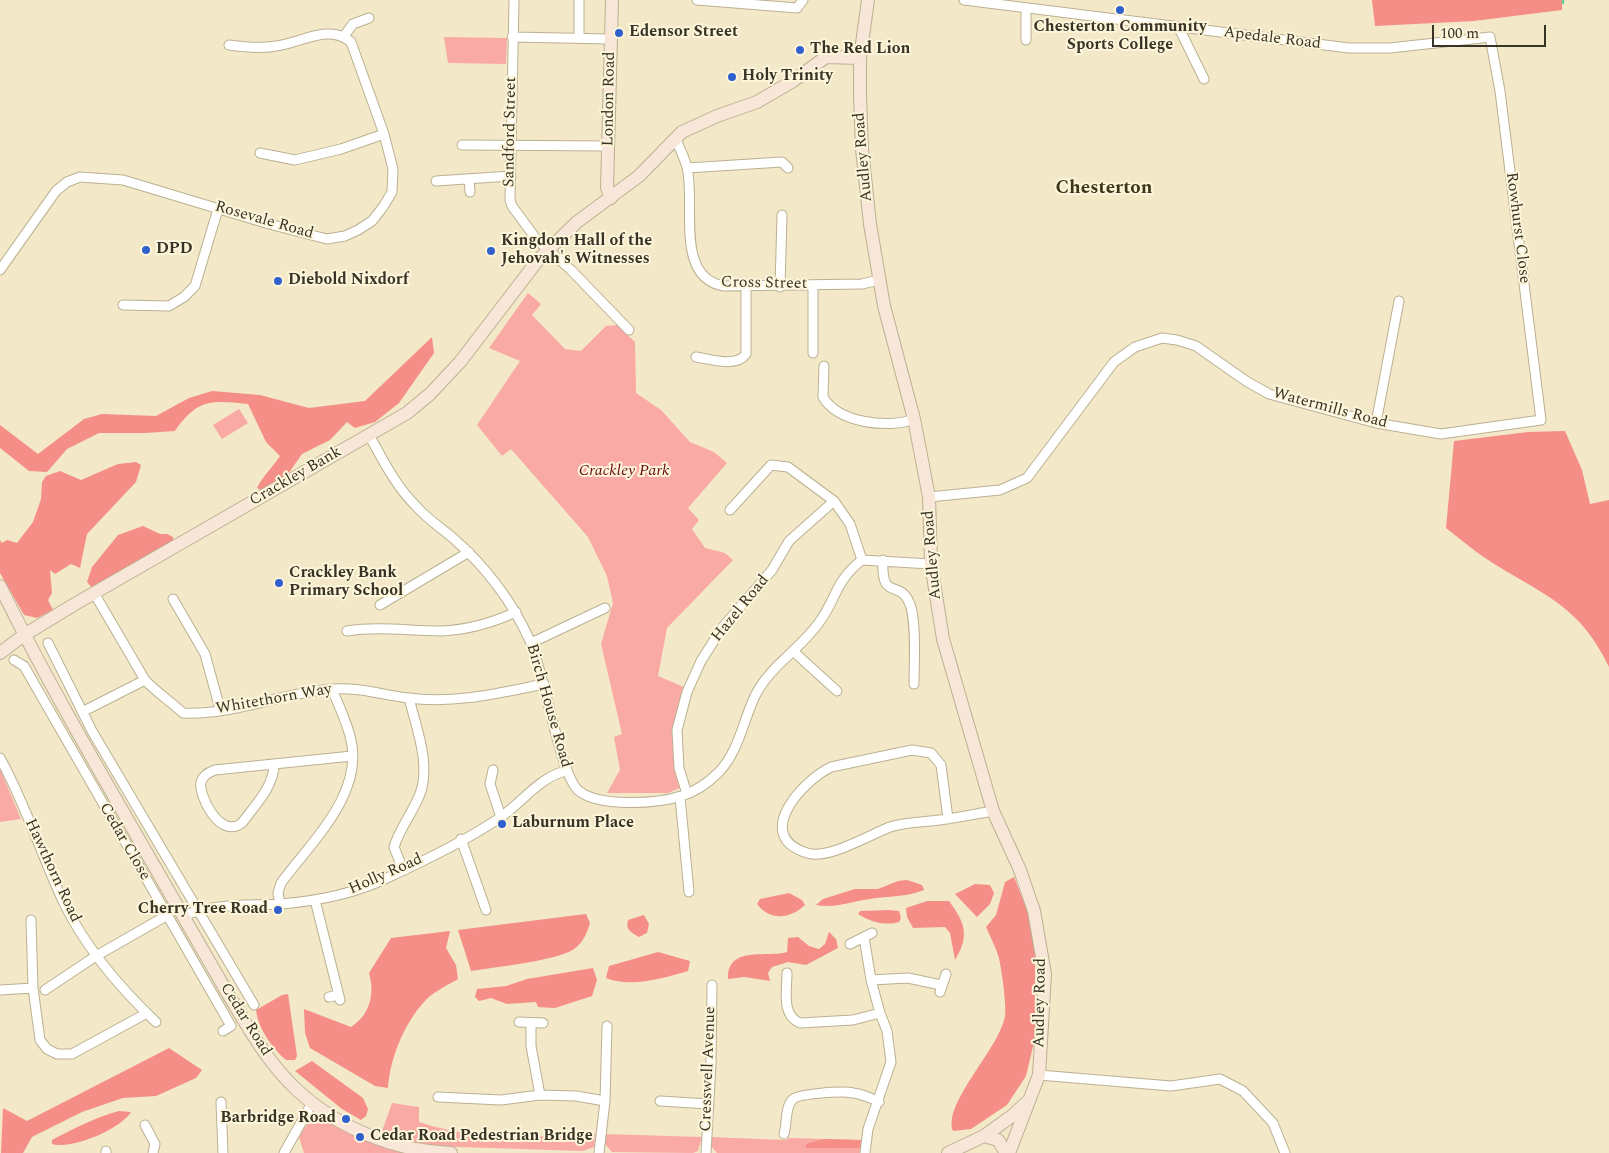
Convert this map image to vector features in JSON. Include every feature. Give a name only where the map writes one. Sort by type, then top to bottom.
[{"type":"street","name":"Sandford Street","points":[[514,0],[512,37],[512,206],[537,240],[592,290],[629,330]]},
{"type":"street","points":[[579,0],[579,38]]},
{"type":"street","name":"London Road","points":[[611,198],[608,188],[612,0]]},
{"type":"street","points":[[697,0],[797,8],[803,1]]},
{"type":"street","name":"Audley Road","points":[[868,0],[860,58],[862,149],[870,224],[888,327],[914,419],[929,497],[931,564],[943,639],[993,811],[1020,870],[1034,910],[1042,947],[1045,974],[1039,1075],[1008,1153]]},
{"type":"street","name":"Apedale Road","points":[[964,0],[1349,48],[1390,48],[1490,36]]},
{"type":"street","points":[[1026,9],[1026,40]]},
{"type":"street","points":[[229,45],[245,47],[275,46],[333,32],[344,36],[353,24],[369,18]]},
{"type":"street","points":[[1179,28],[1204,79]]},
{"type":"street","name":"Rosevale Road","points":[[0,270],[56,191],[67,182],[80,177],[123,180],[327,239],[345,236],[372,221],[392,192],[393,169],[384,134],[353,47],[344,36]]},
{"type":"street","name":"Rowhurst Close","points":[[1490,36],[1500,91],[1541,420]]},
{"type":"street","points":[[512,37],[611,39]]},
{"type":"street","name":"Crackley Bank","points":[[0,653],[24,635],[94,593],[407,413],[443,381],[548,250],[577,222],[639,176],[676,138],[691,127],[757,102],[792,81],[826,57],[860,58]]},
{"type":"street","points":[[260,153],[295,160],[341,149],[384,134]]},
{"type":"street","name":"Cross Street","points":[[676,138],[687,168],[692,256],[704,278],[717,285],[746,286],[862,284],[879,280]]},
{"type":"street","points":[[462,145],[609,146]]},
{"type":"street","points":[[687,168],[782,162],[788,168]]},
{"type":"street","points":[[436,181],[511,176]]},
{"type":"street","points":[[468,179],[470,192]]},
{"type":"street","points":[[123,305],[169,306],[184,297],[195,286],[218,209]]},
{"type":"street","points":[[780,286],[782,215]]},
{"type":"street","points":[[696,356],[735,362],[746,354],[746,286]]},
{"type":"street","points":[[813,353],[814,286]]},
{"type":"street","points":[[1376,423],[1399,301]]},
{"type":"street","name":"Watermills Road","points":[[929,497],[959,496],[1000,490],[1027,478],[1114,362],[1135,347],[1162,338],[1196,346],[1246,381],[1270,394],[1376,423],[1441,434],[1541,420]]},
{"type":"street","points":[[824,366],[823,397],[841,415],[894,425],[914,419]]},
{"type":"street","name":"Birch House Road","points":[[369,435],[388,471],[413,504],[469,552],[498,585],[516,612],[531,642],[544,684],[566,771],[578,791],[602,802],[660,800],[683,795],[707,783],[720,771],[731,757],[754,697],[766,678],[794,652],[819,623],[840,582],[848,571],[862,560]]},
{"type":"street","points":[[730,510],[771,465],[788,467],[834,501],[850,524],[862,560],[931,564]]},
{"type":"street","name":"Hazel Road","points":[[689,892],[677,730],[687,692],[702,661],[722,628],[772,570],[789,541],[834,501]]},
{"type":"street","points":[[380,605],[469,552]]},
{"type":"street","points":[[883,560],[882,579],[884,583],[906,596],[910,602],[913,630],[914,684]]},
{"type":"street","name":"Cedar Road","points":[[0,586],[24,635],[115,798],[268,1057],[282,1074],[312,1103],[338,1120],[385,1141],[408,1148],[451,1153]]},
{"type":"street","name":"Whitethorn Way","points":[[94,593],[145,680],[153,689],[162,693],[183,713],[220,709],[332,689],[364,689],[409,698],[438,700],[480,697],[544,684]]},
{"type":"street","points":[[173,599],[205,654],[220,709]]},
{"type":"street","points":[[531,642],[605,608]]},
{"type":"street","points":[[347,631],[377,628],[441,631],[462,629],[496,621],[516,612]]},
{"type":"street","points":[[48,648],[82,712],[250,1002]]},
{"type":"street","points":[[794,652],[837,691]]},
{"type":"street","name":"Cedar Close","points":[[14,660],[24,666],[166,916],[227,1028]]},
{"type":"street","points":[[82,712],[145,680]]},
{"type":"street","points":[[280,904],[278,893],[281,883],[332,817],[352,776],[350,737],[332,689]]},
{"type":"street","points":[[403,870],[394,846],[420,794],[423,776],[422,750],[409,698]]},
{"type":"street","points":[[948,819],[941,765],[931,753],[912,750],[831,767],[821,772],[811,779],[795,797],[784,814],[782,824],[783,834],[789,842],[808,854],[819,854],[830,852],[892,826],[948,819],[993,811]]},
{"type":"street","points":[[274,764],[274,775],[270,785],[242,823],[236,827],[229,828],[222,825],[201,790],[201,781],[207,772],[274,764],[352,756]]},
{"type":"street","name":"Hawthorn Road","points":[[0,758],[64,902],[96,956],[156,1022]]},
{"type":"street","points":[[493,770],[491,790],[501,817]]},
{"type":"street","name":"Holly Road","points":[[183,916],[219,907],[315,900],[362,889],[403,870],[501,817],[544,781],[566,771]]},
{"type":"street","points":[[103,805],[115,798]]},
{"type":"street","points":[[461,839],[486,910]]},
{"type":"street","points":[[315,900],[339,998],[329,997]]},
{"type":"street","points":[[48,986],[166,916]]},
{"type":"street","points":[[31,920],[33,988],[40,1040],[47,1048],[57,1054],[72,1054],[147,1013]]},
{"type":"street","points":[[850,944],[868,935],[871,980],[887,1031],[891,1062],[868,1130],[866,1153]]},
{"type":"street","points":[[787,973],[787,1010],[794,1020],[800,1023],[853,1020],[880,1013]]},
{"type":"street","points":[[871,980],[908,978],[941,988],[946,974]]},
{"type":"street","name":"Cresswell Avenue","points":[[706,1153],[712,985]]},
{"type":"street","points":[[0,990],[33,988]]},
{"type":"street","points":[[519,1022],[543,1023]]},
{"type":"street","points":[[531,1023],[531,1046],[540,1095]]},
{"type":"street","points":[[599,1153],[605,1101],[608,1026]]},
{"type":"street","points":[[1039,1075],[1170,1086],[1220,1079],[1243,1090],[1273,1123],[1286,1153]]},
{"type":"street","points":[[784,1134],[792,1123],[787,1108],[792,1099],[799,1095],[853,1092],[879,1102]]},
{"type":"street","points":[[438,1097],[501,1100],[540,1095],[576,1096],[605,1101]]},
{"type":"street","name":"Audley Road","points":[[948,1153],[974,1144],[1012,1116],[1030,1099]]},
{"type":"street","points":[[660,1101],[709,1104]]},
{"type":"street","points":[[221,1102],[223,1153]]},
{"type":"street","points":[[284,1153],[312,1103]]},
{"type":"street","points":[[146,1125],[154,1144],[154,1153]]},
{"type":"street","points":[[974,1144],[998,1140],[1008,1153]]},
{"type":"green space","points":[[444,37],[507,38],[506,64],[448,63]]},
{"type":"green space","name":"Crackley Park","points":[[528,293],[541,304],[532,315],[565,349],[581,351],[606,326],[617,325],[635,342],[636,393],[661,410],[690,442],[714,452],[727,463],[688,508],[699,520],[692,529],[705,548],[725,553],[733,560],[667,628],[658,676],[686,688],[680,709],[682,787],[668,793],[607,793],[620,770],[614,737],[622,734],[601,644],[613,603],[607,576],[588,537],[511,449],[502,456],[477,425],[520,361],[489,348]]},
{"type":"green space","points":[[239,409],[248,423],[222,439],[213,425]]},
{"type":"green space","points":[[0,769],[21,819],[0,822]]},
{"type":"green space","points":[[392,1103],[419,1107],[419,1122],[440,1128],[484,1135],[529,1137],[595,1134],[594,1147],[583,1151],[427,1146],[381,1134]]},
{"type":"green space","points":[[313,1115],[318,1115],[358,1137],[410,1153],[304,1153],[299,1137]]},
{"type":"green space","points":[[603,1134],[702,1137],[698,1151],[693,1153],[612,1152],[603,1142]]},
{"type":"green space","points":[[710,1137],[785,1140],[790,1138],[864,1140],[862,1151],[859,1153],[717,1153],[710,1145]]},
{"type":"shaded area","points":[[1372,0],[1562,0],[1562,10],[1474,21],[1375,26]]},
{"type":"shaded area","points":[[432,337],[434,353],[399,403],[375,422],[355,428],[347,422],[330,440],[302,454],[288,474],[263,491],[257,488],[280,456],[266,442],[248,404],[214,402],[206,404],[190,413],[175,431],[99,433],[67,449],[47,472],[29,471],[0,448],[0,425],[38,454],[84,419],[102,414],[156,416],[189,398],[212,391],[260,395],[309,408],[365,401]]},
{"type":"shaded area","points":[[1565,431],[1582,470],[1590,504],[1609,500],[1609,667],[1585,628],[1571,614],[1540,591],[1485,558],[1446,528],[1454,441],[1528,432]]},
{"type":"shaded area","points":[[136,462],[141,465],[136,482],[87,534],[80,568],[71,564],[55,574],[50,570],[52,593],[48,600],[53,610],[37,618],[24,615],[0,573],[0,540],[2,543],[7,540],[17,543],[33,522],[41,499],[42,482],[46,476],[60,471],[81,480],[118,464]]},
{"type":"shaded area","points":[[143,526],[160,534],[167,534],[173,537],[174,543],[93,589],[87,582],[92,567],[118,535]]},
{"type":"shaded area","points":[[1014,877],[1031,920],[1035,946],[1035,1038],[1026,1076],[1007,1105],[971,1129],[953,1131],[952,1120],[956,1106],[963,1091],[993,1044],[1005,1016],[999,960],[986,927],[996,915],[1005,882]]},
{"type":"shaded area","points":[[907,880],[922,885],[924,890],[904,895],[836,905],[816,905],[823,899],[855,889],[878,889],[898,881]]},
{"type":"shaded area","points":[[975,884],[990,885],[994,893],[990,904],[977,917],[955,894]]},
{"type":"shaded area","points":[[789,893],[802,900],[805,905],[793,913],[780,916],[774,915],[768,913],[757,904],[760,899]]},
{"type":"shaded area","points":[[927,901],[949,901],[959,916],[964,929],[964,936],[960,951],[955,960],[950,933],[945,927],[913,928],[907,917],[906,908]]},
{"type":"shaded area","points":[[860,911],[899,911],[901,918],[899,922],[888,924],[868,919],[858,914]]},
{"type":"shaded area","points":[[586,914],[590,923],[589,927],[582,941],[574,949],[540,960],[471,971],[458,930]]},
{"type":"shaded area","points":[[644,915],[649,924],[647,933],[639,937],[631,932],[627,923],[628,920]]},
{"type":"shaded area","points":[[450,931],[446,948],[456,965],[458,979],[426,999],[409,1022],[395,1054],[388,1088],[375,1086],[310,1048],[305,1033],[304,1009],[351,1027],[367,1010],[371,996],[369,973],[391,938]]},
{"type":"shaded area","points":[[829,932],[836,939],[838,948],[806,965],[788,962],[772,967],[768,973],[770,981],[744,977],[728,979],[729,968],[734,961],[741,957],[787,952],[788,938],[798,937],[809,946],[819,949],[825,944]]},
{"type":"shaded area","points":[[658,952],[690,961],[688,971],[658,979],[636,982],[615,981],[606,978],[609,966]]},
{"type":"shaded area","points":[[593,968],[597,980],[592,996],[555,1008],[538,1007],[536,1002],[507,1004],[491,998],[479,1001],[475,997],[477,989],[506,986],[527,979]]},
{"type":"shaded area","points":[[288,994],[297,1056],[295,1060],[286,1060],[271,1044],[263,1031],[256,1010],[282,995]]},
{"type":"shaded area","points":[[169,1048],[202,1070],[196,1078],[156,1096],[123,1098],[82,1112],[32,1137],[23,1153],[1,1153],[3,1108],[27,1121]]},
{"type":"shaded area","points":[[312,1061],[363,1098],[368,1109],[366,1116],[361,1120],[342,1109],[295,1071]]},
{"type":"shaded area","points":[[119,1111],[131,1112],[126,1119],[95,1137],[71,1144],[52,1144],[52,1140],[76,1128]]},
{"type":"shaded area","points":[[824,1139],[861,1140],[860,1148],[806,1148],[806,1144]]},
{"type":"place","name":"Chesterton Community Sports College","points":[[1120,10]]},
{"type":"place","name":"Edensor Street","points":[[619,33]]},
{"type":"place","name":"The Red Lion","points":[[800,50]]},
{"type":"place","name":"Holy Trinity","points":[[732,77]]},
{"type":"place","name":"DPD","points":[[146,250]]},
{"type":"place","name":"Kingdom Hall of the Jehovah's Witnesses","points":[[491,251]]},
{"type":"place","name":"Diebold Nixdorf","points":[[278,281]]},
{"type":"place","name":"Crackley Bank Primary School","points":[[279,583]]},
{"type":"place","name":"Laburnum Place","points":[[502,824]]},
{"type":"place","name":"Cherry Tree Road","points":[[278,910]]},
{"type":"place","name":"Barbridge Road","points":[[346,1119]]},
{"type":"place","name":"Cedar Road Pedestrian Bridge","points":[[360,1137]]},
{"type":"district","name":"Chesterton","points":[[1104,189]]}]
